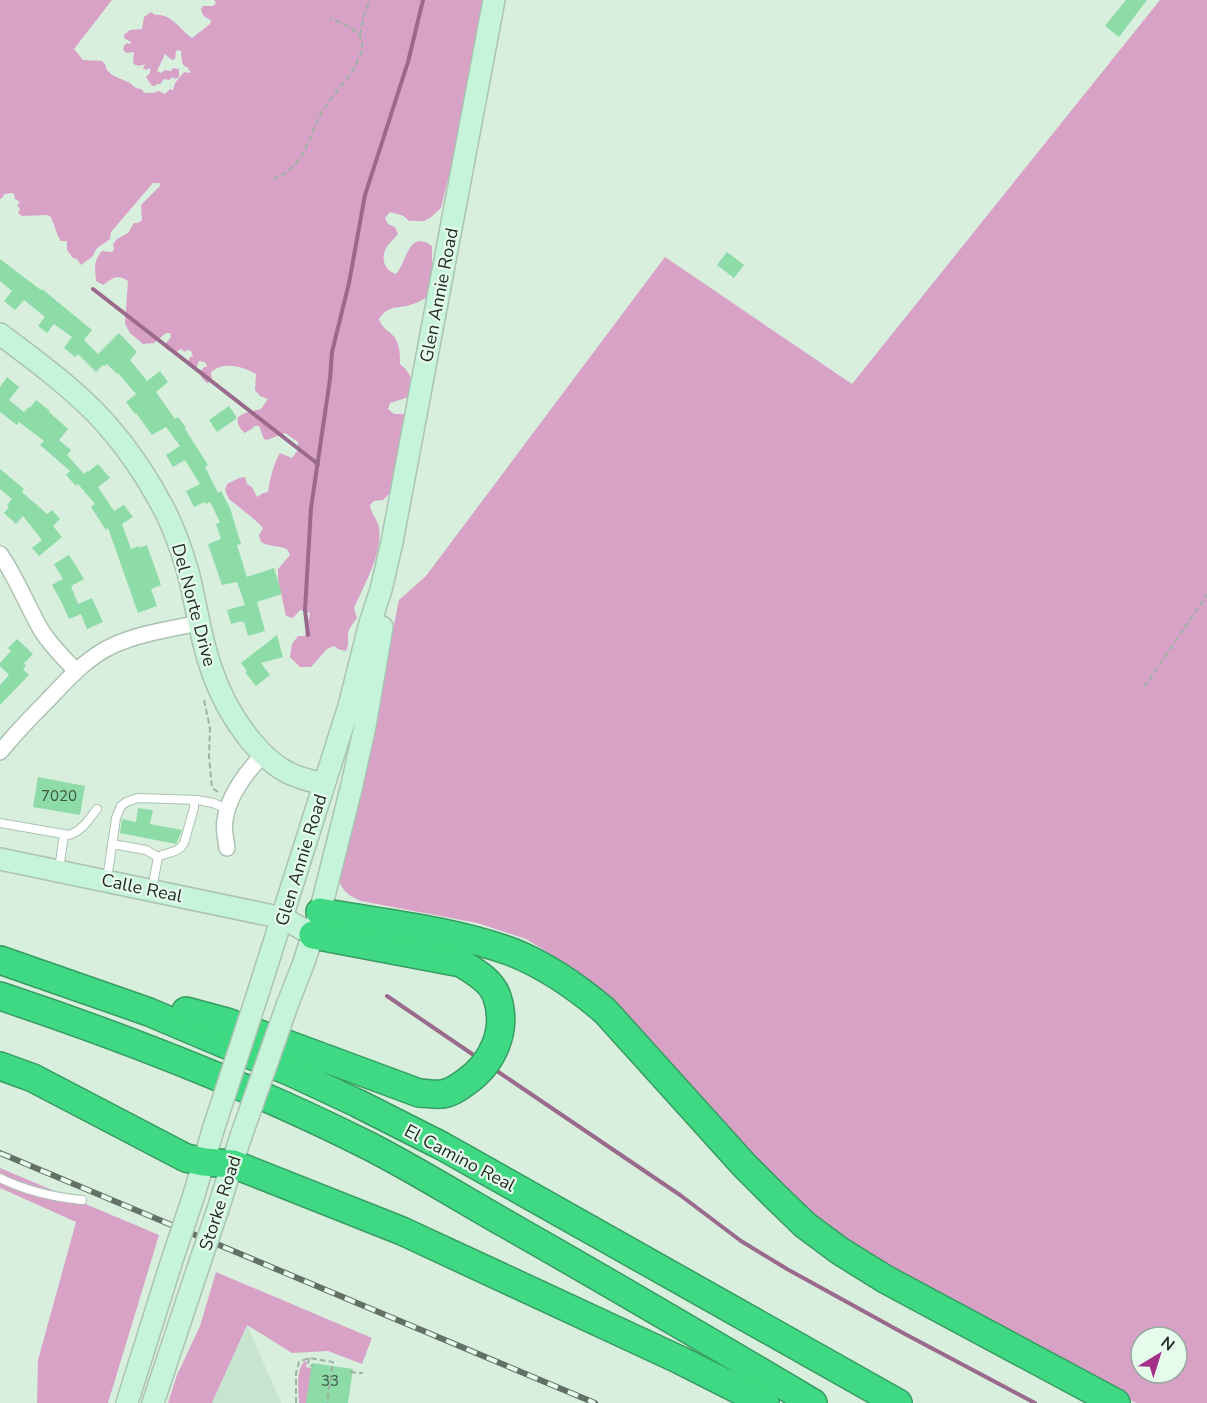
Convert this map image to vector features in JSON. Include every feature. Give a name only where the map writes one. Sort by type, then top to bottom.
[{"type":"highway","points":[[0,960],[227,1022],[419,1093],[441,1094],[458,1088],[475,1076],[488,1061],[500,1033],[497,995],[481,975],[461,963],[316,924]]},
{"type":"highway","points":[[316,924],[452,934],[513,952],[551,971],[581,991],[604,1011],[744,1165],[806,1225],[840,1251],[885,1279],[1116,1403]]},
{"type":"highway","name":"El Camino Real","points":[[0,960],[159,1016],[271,1063],[357,1103],[442,1146],[898,1403]]},
{"type":"highway","name":"El Camino Real","points":[[0,996],[112,1035],[210,1073],[370,1147],[589,1271],[813,1403]]},
{"type":"highway","points":[[0,1066],[33,1078],[186,1158],[204,1162],[237,1152],[680,1360],[765,1403]]},
{"type":"main road","name":"Glen Annie Road","points":[[214,1127],[283,918],[349,706],[370,622],[381,590],[399,507],[494,0]]},
{"type":"main road","name":"Del Norte Drive","points":[[0,334],[49,372],[95,413],[141,470],[160,501],[178,541],[210,668],[240,728],[263,755],[285,771],[324,784]]},
{"type":"main road","name":"Glen Annie Road","points":[[288,1003],[316,924],[351,789],[365,726],[382,627],[381,590]]},
{"type":"main road","name":"Calle Real","points":[[0,859],[283,918]]},
{"type":"main road","points":[[283,918],[316,924]]},
{"type":"main road","name":"Storke Road","points":[[153,1403],[288,1003]]},
{"type":"main road","name":"Storke Road","points":[[127,1403],[214,1127]]},
{"type":"street","points":[[0,554],[22,590],[43,633],[76,671]]},
{"type":"street","points":[[0,752],[76,671],[91,659],[113,645],[136,637],[199,623]]},
{"type":"street","points":[[227,848],[224,820],[227,809],[236,789],[263,755]]},
{"type":"lane","points":[[106,881],[116,818],[126,802],[138,798],[194,800],[213,803],[227,809]]},
{"type":"lane","points":[[158,857],[182,848],[194,808],[194,800]]},
{"type":"lane","points":[[0,823],[69,835],[78,831],[97,809]]},
{"type":"lane","points":[[58,871],[64,835]]},
{"type":"lane","points":[[112,844],[146,850],[158,857]]},
{"type":"lane","points":[[152,891],[158,857]]},
{"type":"lane","points":[[0,1178],[34,1192],[82,1200]]},
{"type":"path","points":[[273,179],[284,174],[297,162],[311,137],[321,112],[355,65],[361,49],[360,35],[364,16],[370,0]]},
{"type":"path","points":[[330,18],[360,35]]},
{"type":"path","points":[[1144,687],[1207,595]]},
{"type":"path","points":[[204,700],[210,728],[209,756],[212,788],[218,792]]},
{"type":"path","points":[[309,1358],[308,1365],[313,1366]]},
{"type":"path","points":[[296,1403],[297,1368],[299,1362],[309,1358],[333,1362],[327,1403]]},
{"type":"path","points":[[350,1372],[363,1373]]},
{"type":"shaded area","points":[[0,0],[112,0],[74,49],[83,60],[102,61],[112,75],[145,93],[159,91],[165,94],[170,89],[173,90],[175,83],[184,72],[191,73],[182,62],[181,51],[176,51],[175,59],[172,60],[165,54],[157,71],[161,73],[165,70],[171,71],[173,68],[179,69],[179,77],[164,79],[160,84],[152,86],[146,77],[150,73],[150,68],[146,70],[143,68],[145,64],[139,66],[134,64],[134,52],[126,53],[123,49],[127,43],[131,42],[124,38],[124,35],[130,30],[142,29],[144,17],[151,12],[171,19],[192,38],[210,24],[211,20],[204,16],[201,9],[203,6],[213,6],[216,3],[214,0],[486,0],[441,208],[424,221],[409,221],[404,216],[390,212],[385,218],[388,224],[395,227],[398,234],[388,245],[384,254],[384,262],[388,269],[396,274],[409,249],[418,242],[432,246],[432,262],[437,266],[429,296],[413,304],[389,309],[379,319],[397,341],[400,364],[410,375],[411,387],[409,397],[390,403],[388,409],[394,414],[405,414],[407,420],[392,491],[383,500],[374,501],[370,505],[379,527],[378,547],[372,569],[354,608],[357,618],[349,631],[346,651],[334,646],[327,649],[311,667],[300,667],[290,657],[292,644],[298,636],[305,636],[310,613],[300,610],[293,618],[286,616],[278,569],[290,555],[287,549],[261,542],[259,535],[263,528],[229,499],[225,490],[227,484],[245,477],[247,484],[252,487],[257,497],[268,492],[275,462],[280,453],[292,458],[298,450],[298,442],[285,433],[267,440],[264,439],[259,426],[254,426],[245,433],[240,428],[238,417],[261,409],[268,399],[260,396],[255,390],[256,374],[239,367],[222,367],[211,372],[212,381],[207,383],[201,375],[202,369],[207,367],[205,362],[199,361],[196,368],[191,368],[188,362],[193,356],[191,351],[185,352],[181,349],[176,352],[165,348],[171,337],[170,333],[166,333],[154,343],[143,344],[130,333],[125,324],[128,281],[115,278],[103,285],[96,281],[97,258],[102,251],[112,252],[113,244],[117,239],[128,233],[134,223],[142,220],[141,205],[160,186],[160,183],[153,183],[111,232],[110,239],[96,249],[93,256],[81,265],[67,250],[67,241],[61,241],[51,217],[47,215],[22,216],[18,213],[20,209],[17,205],[20,202],[12,193],[4,194],[0,199]]},
{"type":"shaded area","points":[[1160,0],[1207,0],[1207,1403],[1136,1403],[883,1269],[786,1196],[613,1001],[575,969],[526,939],[477,923],[361,901],[347,893],[340,883],[340,866],[353,821],[399,600],[426,576],[665,257],[852,384]]},
{"type":"shaded area","points":[[0,1168],[159,1235],[108,1403],[37,1403],[38,1360],[76,1222],[0,1188]]},
{"type":"shaded area","points":[[216,1272],[372,1338],[362,1364],[328,1351],[292,1353],[247,1325],[212,1403],[168,1403],[177,1375],[200,1326]]},
{"type":"shaded area","points":[[247,1325],[281,1403],[212,1403]]},
{"type":"shaded area","points":[[305,1361],[307,1362],[306,1367],[312,1368],[307,1403],[299,1403],[299,1375]]},
{"type":"building","points":[[1126,0],[1147,0],[1119,37],[1105,26]]},
{"type":"building","points":[[727,252],[744,265],[734,278],[717,265]]},
{"type":"building","points":[[0,259],[42,289],[92,330],[84,340],[98,354],[119,333],[137,352],[130,360],[147,381],[160,371],[168,382],[156,392],[175,419],[178,417],[186,428],[208,465],[205,467],[218,493],[221,491],[230,508],[241,544],[237,545],[247,577],[274,568],[282,594],[257,602],[265,631],[248,636],[244,622],[231,624],[227,610],[245,605],[237,582],[222,585],[208,544],[221,539],[216,524],[220,522],[210,502],[194,507],[186,491],[200,484],[185,460],[173,467],[166,455],[180,446],[166,427],[152,435],[126,402],[136,394],[118,373],[107,364],[96,372],[78,354],[75,357],[64,348],[72,337],[54,324],[47,333],[38,326],[45,317],[24,300],[15,310],[4,301],[12,291],[0,281]]},
{"type":"building","points":[[7,377],[19,387],[9,400],[24,412],[36,400],[68,429],[59,440],[71,450],[67,455],[84,474],[98,464],[110,478],[98,487],[114,511],[124,505],[133,517],[122,524],[131,549],[147,545],[161,585],[151,589],[157,606],[138,613],[108,528],[106,530],[91,507],[95,504],[78,484],[76,486],[66,475],[70,471],[40,445],[44,441],[19,422],[17,425],[0,412],[0,387]]},
{"type":"building","points":[[229,406],[237,418],[217,432],[209,420]]},
{"type":"building","points":[[0,469],[24,489],[22,492],[47,514],[52,510],[60,519],[53,526],[62,537],[39,556],[32,548],[42,540],[23,516],[16,524],[4,513],[12,499],[0,489]]},
{"type":"building","points":[[69,555],[84,579],[71,586],[78,604],[92,598],[103,622],[87,629],[81,614],[69,619],[52,585],[63,579],[54,564]]},
{"type":"building","points":[[277,635],[283,657],[261,663],[270,675],[256,686],[241,663]]},
{"type":"building","points":[[17,639],[33,654],[24,663],[26,666],[23,669],[29,675],[0,705],[0,685],[9,675],[0,663],[11,651],[8,648]]},
{"type":"building","points":[[38,777],[85,786],[80,815],[33,807]]},
{"type":"building","points":[[138,808],[153,810],[150,824],[182,830],[176,844],[120,833],[122,819],[136,822]]},
{"type":"building","points":[[312,1363],[353,1369],[348,1403],[306,1403]]},
{"type":"waterway","points":[[308,635],[305,610],[311,508],[332,352],[349,283],[365,195],[408,62],[423,0]]},
{"type":"waterway","points":[[93,289],[318,464]]},
{"type":"waterway","points":[[387,996],[478,1058]]},
{"type":"waterway","points":[[494,1069],[680,1195],[741,1241],[787,1269],[1035,1403]]},
{"type":"railway","points":[[0,1153],[595,1403]]}]
